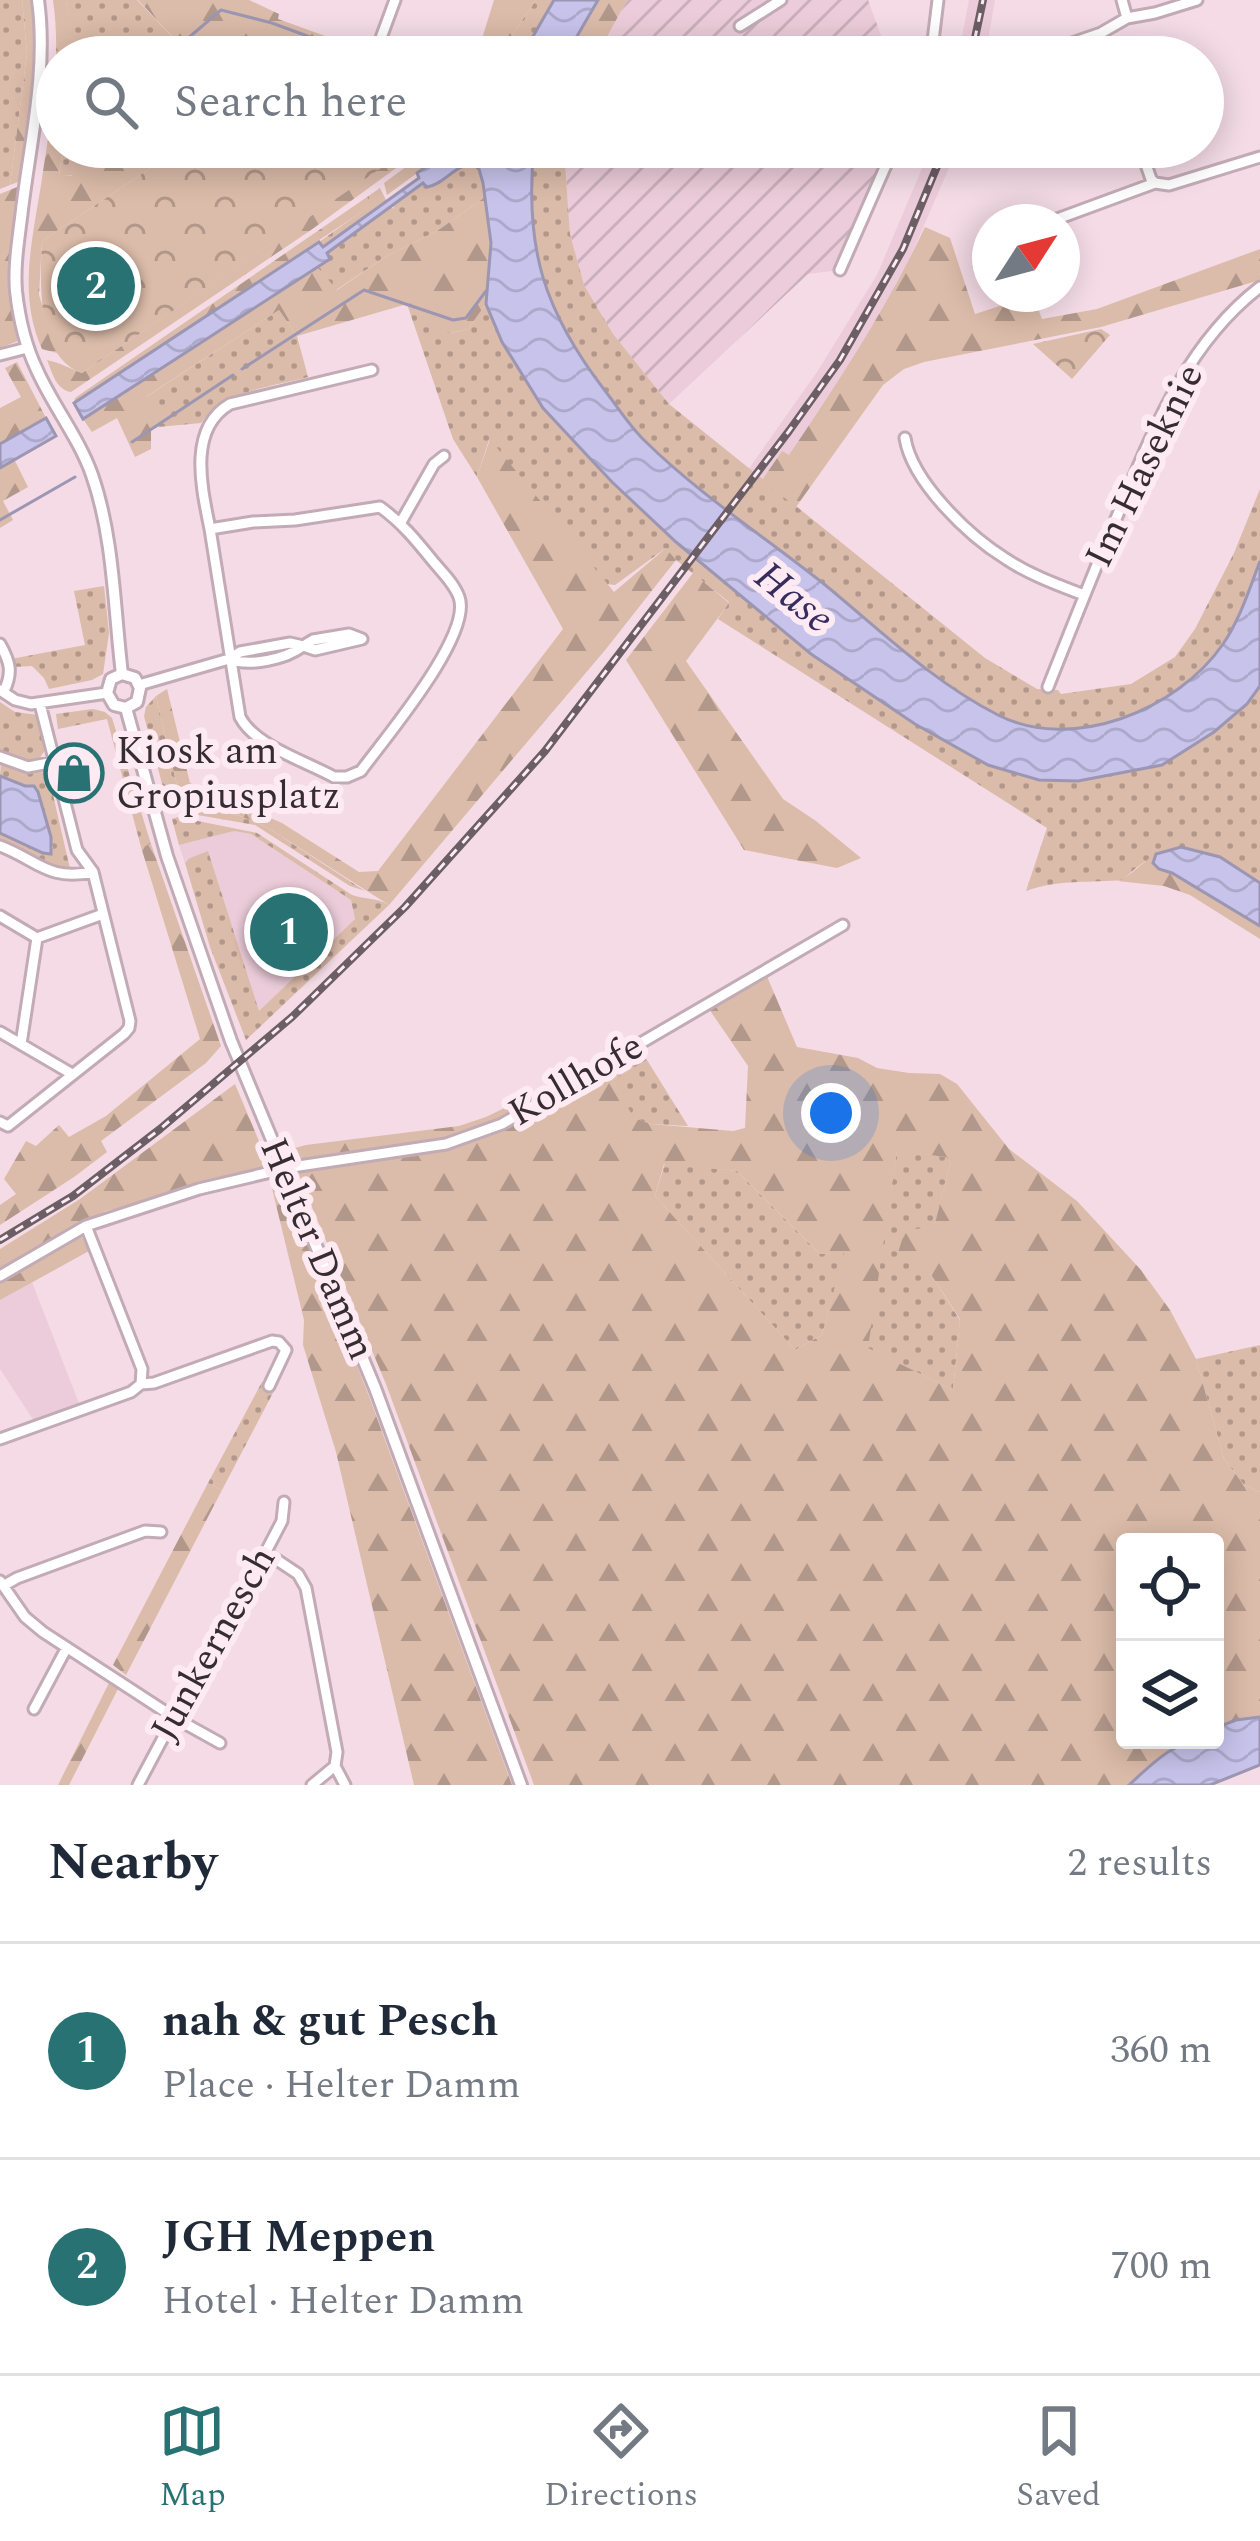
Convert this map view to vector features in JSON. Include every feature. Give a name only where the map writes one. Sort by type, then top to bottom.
[{"type":"street","points":[[38,0],[41,36]]},
{"type":"street","points":[[382,36],[395,0]]},
{"type":"street","points":[[740,26],[781,0]]},
{"type":"street","points":[[934,36],[938,0]]},
{"type":"street","points":[[1123,0],[1127,18]]},
{"type":"street","points":[[1092,36],[1127,18],[1197,0]]},
{"type":"street","points":[[36,107],[15,286],[27,348],[98,494],[122,674]]},
{"type":"street","points":[[1224,168],[1260,157]]},
{"type":"street","points":[[839,270],[885,168]]},
{"type":"street","points":[[1147,168],[1155,183]]},
{"type":"street","points":[[1080,211],[1155,183],[1169,184],[1223,168]]},
{"type":"street","name":"Im Haseknie","points":[[1048,687],[1152,432],[1178,384],[1226,316],[1260,287]]},
{"type":"street","points":[[0,355],[27,348]]},
{"type":"street","points":[[209,530],[380,507],[401,522],[460,598],[461,614],[450,647],[362,771],[334,777],[258,739],[239,717],[203,495],[201,445],[216,412],[230,404],[372,370]]},
{"type":"street","name":"Im Haseknie","points":[[905,438],[912,464],[967,528],[1006,559],[1084,595]]},
{"type":"street","points":[[401,522],[434,464],[444,456]]},
{"type":"street","points":[[140,685],[240,652],[290,644],[315,650],[362,639],[349,634],[303,646]]},
{"type":"street","points":[[0,644],[11,676],[2,691],[22,703],[106,692]]},
{"type":"street","points":[[122,674],[140,685],[139,699],[126,708],[113,705],[106,692],[111,680],[122,674]]},
{"type":"street","points":[[4,1124],[129,1028],[130,1021],[93,872],[76,850],[40,704]]},
{"type":"street","name":"Helter Damm","points":[[126,708],[161,834],[231,1041],[375,1388],[521,1785]]},
{"type":"street","points":[[0,758],[28,767],[54,762]]},
{"type":"street","points":[[0,846],[54,873],[93,872]]},
{"type":"street","points":[[37,938],[103,914]]},
{"type":"street","points":[[0,916],[37,938]]},
{"type":"street","name":"Kollhofe","points":[[0,1276],[86,1226],[199,1190],[285,1169],[446,1144],[502,1124],[843,925]]},
{"type":"street","points":[[21,1044],[37,938]]},
{"type":"street","points":[[0,1032],[72,1074]]},
{"type":"street","points":[[86,1226],[142,1369],[141,1384]]},
{"type":"street","points":[[0,1439],[131,1392],[141,1384],[279,1342],[286,1350],[269,1386]]},
{"type":"street","name":"Junkernesch","points":[[138,1785],[282,1521],[284,1502]]},
{"type":"street","points":[[161,1532],[145,1532],[2,1584],[25,1617],[66,1648],[220,1743]]},
{"type":"street","points":[[265,1552],[298,1574],[306,1588],[337,1752],[335,1766],[344,1785]]},
{"type":"street","points":[[34,1709],[66,1648]]},
{"type":"street","points":[[312,1785],[335,1766]]},
{"type":"shaded area","points":[[627,0],[868,0],[881,36],[607,36]]},
{"type":"shaded area","points":[[969,0],[995,0],[989,36],[962,36]]},
{"type":"shaded area","points":[[565,168],[885,168],[840,270],[808,274],[669,404],[614,336],[584,285],[570,234]]},
{"type":"shaded area","points":[[922,168],[949,168],[903,274],[870,333],[789,456],[781,452],[762,480],[748,470],[877,275]]},
{"type":"shaded area","points":[[234,831],[251,834],[351,900],[355,919],[258,1012],[208,852],[185,863],[179,845]]},
{"type":"shaded area","points":[[32,1282],[80,1406],[36,1424],[0,1369],[0,1300]]},
{"type":"green space","points":[[0,0],[22,0],[27,53],[10,185],[0,189]]},
{"type":"green space","points":[[22,0],[32,0],[36,75],[23,180],[10,185],[27,53]]},
{"type":"green space","points":[[53,0],[66,0],[72,36],[55,36]]},
{"type":"green space","points":[[66,0],[137,0],[172,36],[71,36]]},
{"type":"green space","points":[[138,0],[249,0],[279,14],[278,19],[325,36],[172,36]]},
{"type":"green space","points":[[494,0],[536,0],[511,36],[483,36]]},
{"type":"green space","points":[[536,0],[554,0],[533,36],[511,36]]},
{"type":"green space","points":[[598,0],[627,0],[607,36],[578,36]]},
{"type":"green space","points":[[43,168],[60,168],[59,175],[71,176],[78,168],[151,168],[42,241],[39,295],[57,353],[42,349],[30,309],[31,248]]},
{"type":"green space","points":[[60,168],[96,168],[73,175],[59,176]]},
{"type":"green space","points":[[151,168],[381,168],[82,373],[67,364],[49,335],[42,296],[42,241]]},
{"type":"green space","points":[[380,168],[396,168],[71,392],[58,384],[47,360],[82,373]]},
{"type":"green space","points":[[404,168],[424,168],[387,195],[384,183]]},
{"type":"green space","points":[[458,168],[478,168],[485,197],[336,290],[318,268],[330,260],[326,253],[394,209],[393,205],[424,183],[434,186]]},
{"type":"green space","points":[[533,168],[565,168],[570,234],[584,285],[613,334],[669,404],[985,658],[1037,689],[1061,694],[1131,684],[1175,657],[1234,553],[1260,489],[1260,562],[1224,640],[1195,675],[1158,701],[1112,720],[1068,730],[1021,724],[944,681],[710,498],[636,431],[567,338],[551,303],[538,260]]},
{"type":"green space","points":[[22,185],[10,283],[18,341],[0,348],[0,194]]},
{"type":"green space","points":[[380,188],[387,202],[323,248],[319,242],[371,205],[367,197]]},
{"type":"green space","points":[[367,197],[372,205],[74,403],[75,398]]},
{"type":"green space","points":[[485,197],[491,243],[486,304],[468,329],[450,333],[407,304],[297,336],[279,310],[147,396],[158,427],[151,429],[151,449],[135,457],[117,418],[92,432],[83,419],[318,268],[337,290]]},
{"type":"green space","points":[[925,227],[950,238],[972,312],[1039,312],[1042,319],[1097,309],[1260,249],[1260,280],[1101,327],[904,369],[883,385],[796,507],[762,480],[782,451],[789,455],[895,286]]},
{"type":"green space","points":[[407,304],[451,333],[468,329],[486,304],[502,342],[543,408],[676,542],[811,654],[915,724],[988,765],[1039,780],[1078,781],[1162,765],[1247,704],[1260,686],[1260,883],[1207,853],[1175,849],[1141,864],[1123,880],[1062,883],[1026,891],[1047,828],[718,619],[729,602],[666,548],[615,585],[605,584],[489,440],[477,477],[453,439]]},
{"type":"green space","points":[[279,310],[297,336],[308,377],[235,397],[201,423],[158,427],[146,397]]},
{"type":"green space","points":[[1101,329],[1110,335],[1072,379],[1033,344]]},
{"type":"green space","points":[[17,362],[46,418],[0,444],[0,408],[21,397],[5,368]]},
{"type":"green space","points":[[490,439],[614,592],[666,548],[676,560],[389,905],[265,826],[190,803],[178,790],[156,696],[167,689],[190,783],[282,823],[359,872],[378,871],[563,629],[477,477]]},
{"type":"green space","points":[[14,459],[28,487],[3,501],[13,520],[0,528],[0,468]]},
{"type":"green space","points":[[693,573],[729,603],[686,661],[783,799],[861,858],[837,868],[744,850],[626,660]]},
{"type":"green space","points":[[104,586],[109,633],[103,674],[49,689],[32,666],[13,667],[11,659],[85,645],[74,591]]},
{"type":"green space","points":[[156,696],[178,790],[189,803],[265,826],[365,891],[255,825],[169,810],[144,716]]},
{"type":"green space","points":[[0,702],[15,712],[38,715],[46,749],[38,760],[27,762],[0,752]]},
{"type":"green space","points":[[93,709],[112,718],[151,844],[141,847],[107,719],[58,729],[56,714]]},
{"type":"green space","points":[[1,762],[48,773],[71,873],[54,870],[0,843],[0,833],[43,853],[53,848],[38,792],[34,786],[0,776]]},
{"type":"green space","points":[[172,819],[257,833],[352,895],[389,905],[246,1040],[210,947],[185,863],[208,851],[259,1011],[355,919],[351,900],[251,834],[234,831],[179,845]]},
{"type":"green space","points":[[151,844],[221,1046],[206,1063],[101,1141],[107,1152],[0,1225],[0,1205],[16,1194],[4,1179],[26,1141],[36,1146],[59,1125],[69,1137],[106,1116],[200,1039],[141,847]]},
{"type":"green space","points":[[1156,854],[1153,863],[1159,869],[1260,926],[1260,939],[1190,895],[1164,886],[1118,881]]},
{"type":"green space","points":[[766,974],[797,1047],[858,1058],[877,1068],[940,1074],[957,1084],[1009,1149],[1077,1201],[1141,1270],[1170,1310],[1196,1359],[1224,1459],[1244,1485],[1260,1492],[1260,1717],[1224,1725],[1224,1533],[1116,1533],[1116,1749],[1173,1749],[1129,1785],[534,1785],[386,1384],[288,1150],[459,1126],[541,1090],[634,1037],[647,1060],[612,1080],[634,1118],[651,1124],[733,1131],[745,1128],[748,1066],[709,1009]],"holes":[[[897,1151],[946,1157],[951,1162],[934,1227],[905,1230],[897,1256],[930,1273],[960,1319],[953,1390],[868,1348]],[[664,1164],[737,1171],[820,1254],[844,1253],[822,1335],[795,1350],[655,1196]]]},
{"type":"green space","points":[[647,1060],[688,1126],[633,1118],[612,1080]]},
{"type":"green space","points":[[235,1084],[269,1165],[106,1211],[0,1270],[0,1249],[80,1199]]},
{"type":"green space","points":[[897,1150],[946,1157],[951,1162],[934,1228],[930,1273],[960,1320],[953,1390],[867,1348]]},
{"type":"green space","points":[[665,1163],[737,1171],[820,1254],[845,1252],[822,1335],[795,1350],[655,1196]]},
{"type":"green space","points":[[270,1180],[286,1188],[367,1391],[512,1785],[414,1785],[336,1452],[303,1345],[304,1320]]},
{"type":"green space","points":[[81,1235],[89,1251],[0,1300],[0,1282]]},
{"type":"green space","points":[[1260,1345],[1260,1492],[1244,1485],[1224,1459],[1196,1359]]},
{"type":"green space","points":[[262,1382],[275,1389],[222,1490],[208,1483]]},
{"type":"green space","points":[[208,1483],[222,1490],[126,1675],[113,1665]]},
{"type":"green space","points":[[110,1681],[119,1687],[69,1785],[58,1785]]},
{"type":"water","points":[[554,0],[598,0],[577,36],[533,36]]},
{"type":"water","points":[[424,168],[460,168],[433,185],[423,183],[327,253],[330,259],[83,419],[74,403],[319,242],[323,247],[419,178],[417,173]]},
{"type":"water","name":"Hase","points":[[533,168],[536,248],[553,306],[585,363],[630,425],[688,480],[951,687],[1027,726],[1090,727],[1121,719],[1152,705],[1203,668],[1234,625],[1260,561],[1260,686],[1214,732],[1162,765],[1078,781],[1039,780],[988,765],[915,724],[811,654],[676,542],[543,408],[502,342],[486,304],[491,243],[479,169]]},
{"type":"water","points":[[46,418],[56,436],[0,468],[0,444]]},
{"type":"water","points":[[0,776],[34,786],[38,792],[51,854],[0,833]]},
{"type":"water","points":[[1181,847],[1220,857],[1260,883],[1260,926],[1153,863],[1156,854]]},
{"type":"water","points":[[1260,1717],[1260,1765],[1210,1785],[1129,1785],[1174,1749],[1224,1749],[1224,1725]]},
{"type":"waterway","points":[[191,36],[221,10],[307,36]]},
{"type":"waterway","points":[[242,369],[364,290],[453,320],[466,318],[486,291]]},
{"type":"waterway","points":[[132,442],[233,375]]},
{"type":"waterway","points":[[0,520],[75,477]]},
{"type":"railway","points":[[975,36],[983,0]]},
{"type":"railway","points":[[0,1240],[73,1196],[292,1017],[405,907],[545,751],[840,360],[903,249],[936,168]]},
{"type":"place","name":"JGH Meppen","points":[[96,286]]},
{"type":"place","name":"Kiosk am Gropiusplatz","points":[[74,773]]},
{"type":"place","name":"nah & gut Pesch","points":[[289,932]]}]
